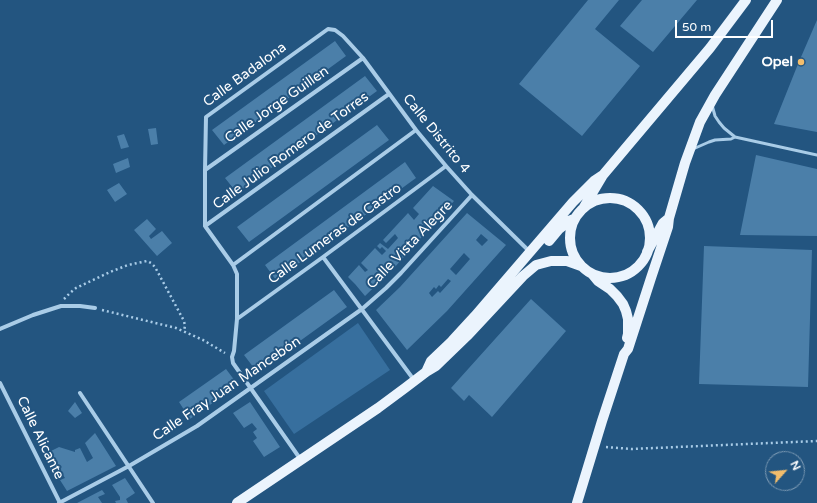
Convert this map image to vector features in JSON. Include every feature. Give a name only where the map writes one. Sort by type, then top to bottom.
[{"type":"main road","points":[[584,207],[603,175],[710,48],[746,0]]},
{"type":"main road","points":[[624,354],[628,349],[642,307],[668,227],[669,218],[688,154],[700,122],[711,101],[777,0]]},
{"type":"main road","points":[[426,372],[431,361],[475,316],[585,189],[603,175]]},
{"type":"main road","points":[[581,266],[572,252],[570,244],[571,227],[574,219],[584,207],[594,201],[605,198],[628,202],[637,209],[644,218],[649,229],[650,240],[647,252]]},
{"type":"main road","points":[[237,503],[378,408],[436,366],[468,336],[523,276],[536,265],[551,260],[567,261],[581,266],[593,274],[602,277],[611,278],[629,273],[643,260],[663,223],[669,218]]},
{"type":"main road","points":[[530,253],[548,243],[560,229],[569,221],[574,219]]},
{"type":"main road","points":[[577,503],[624,354],[628,330],[626,311],[617,296],[598,281],[593,274]]},
{"type":"street","name":"Calle Distrito 4","points":[[328,29],[336,30],[363,58],[416,130],[446,166],[472,195],[530,253]]},
{"type":"street","name":"Calle Badalona","points":[[205,226],[206,117],[328,29]]},
{"type":"street","name":"Calle Jorge Guillen","points":[[205,170],[363,58]]},
{"type":"street","name":"Calle Julio Romero de Torres","points":[[205,226],[389,94]]},
{"type":"street","points":[[233,265],[416,130]]},
{"type":"street","name":"Calle Lumeras de Castro","points":[[237,319],[446,166]]},
{"type":"street","name":"Calle Vista Alegre","points":[[362,309],[401,273],[472,195]]},
{"type":"street","points":[[205,226],[233,265],[237,274],[237,319],[234,351],[232,357],[233,363],[301,460]]},
{"type":"street","points":[[323,257],[415,381]]},
{"type":"street","points":[[0,329],[33,315],[61,306],[95,308]]},
{"type":"street","name":"Calle Fray Juan Mancebón","points":[[60,503],[129,466],[197,426],[362,309]]},
{"type":"street","name":"Calle Alicante","points":[[0,383],[60,503]]},
{"type":"street","points":[[80,393],[153,503]]},
{"type":"lane","points":[[711,101],[715,116],[724,128],[735,137],[817,155]]},
{"type":"lane","points":[[688,154],[694,148],[709,142],[731,139],[735,137]]},
{"type":"path","points":[[61,306],[64,298],[92,280],[128,265],[147,261],[155,267],[184,321],[184,331]]},
{"type":"path","points":[[95,308],[176,328],[203,340],[232,357]]},
{"type":"path","points":[[594,446],[631,449],[817,441]]},
{"type":"shaded area","points":[[358,323],[390,370],[294,434],[264,391]]},
{"type":"building","points":[[588,0],[619,0],[595,29],[640,66],[582,136],[519,84]]},
{"type":"building","points":[[642,0],[697,0],[653,52],[620,26]]},
{"type":"building","points":[[817,20],[817,132],[774,124],[798,64]]},
{"type":"building","points":[[335,41],[346,56],[224,145],[212,130]]},
{"type":"building","points":[[365,76],[377,91],[237,193],[225,178]]},
{"type":"building","points":[[377,125],[389,140],[249,242],[237,227]]},
{"type":"building","points":[[156,128],[158,144],[151,145],[148,129]]},
{"type":"building","points":[[124,134],[129,147],[121,149],[117,136]]},
{"type":"building","points":[[756,155],[817,169],[817,236],[740,235]]},
{"type":"building","points":[[128,158],[130,167],[116,173],[113,164]]},
{"type":"building","points":[[405,162],[416,178],[276,280],[265,265]]},
{"type":"building","points":[[119,183],[127,194],[115,202],[107,190]]},
{"type":"building","points":[[433,186],[454,201],[394,268],[365,296],[348,277],[359,265],[365,272],[368,270],[361,263],[375,248],[382,255],[386,251],[382,247],[380,249],[377,246],[380,243],[388,249],[398,238],[395,234],[386,243],[383,240],[408,213],[414,220],[419,214],[413,208]]},
{"type":"building","points":[[467,213],[506,245],[447,311],[407,350],[376,310],[400,287]],"holes":[[[481,234],[488,240],[482,246],[476,240]],[[464,253],[470,259],[456,275],[450,269]],[[448,279],[451,281],[440,293],[438,291],[432,297],[429,293],[434,287],[436,289],[439,285],[441,287]]]},
{"type":"building","points":[[147,219],[156,229],[149,236],[151,239],[162,231],[172,243],[157,256],[134,230]]},
{"type":"building","points":[[704,246],[812,250],[808,387],[699,384]]},
{"type":"building","points":[[334,290],[347,307],[257,372],[244,355]]},
{"type":"building","points":[[531,299],[566,331],[492,417],[469,395],[464,401],[451,388]]},
{"type":"building","points":[[226,369],[238,385],[190,419],[179,402]]},
{"type":"building","points":[[75,402],[82,413],[75,418],[68,411]]},
{"type":"building","points":[[250,402],[280,447],[264,457],[253,441],[257,438],[253,432],[257,429],[252,423],[244,428],[233,413]]},
{"type":"building","points":[[95,433],[116,466],[67,491],[60,480],[65,478],[63,475],[57,473],[47,453],[59,447],[75,452],[75,450],[80,448],[87,462],[93,458],[85,443]]},
{"type":"building","points":[[125,478],[135,493],[126,499],[128,503],[116,503],[115,501],[120,500],[120,497],[112,485]]},
{"type":"building","points":[[102,490],[105,494],[98,497],[102,503],[77,503]]},
{"type":"place","name":"Opel","points":[[801,62]]}]
